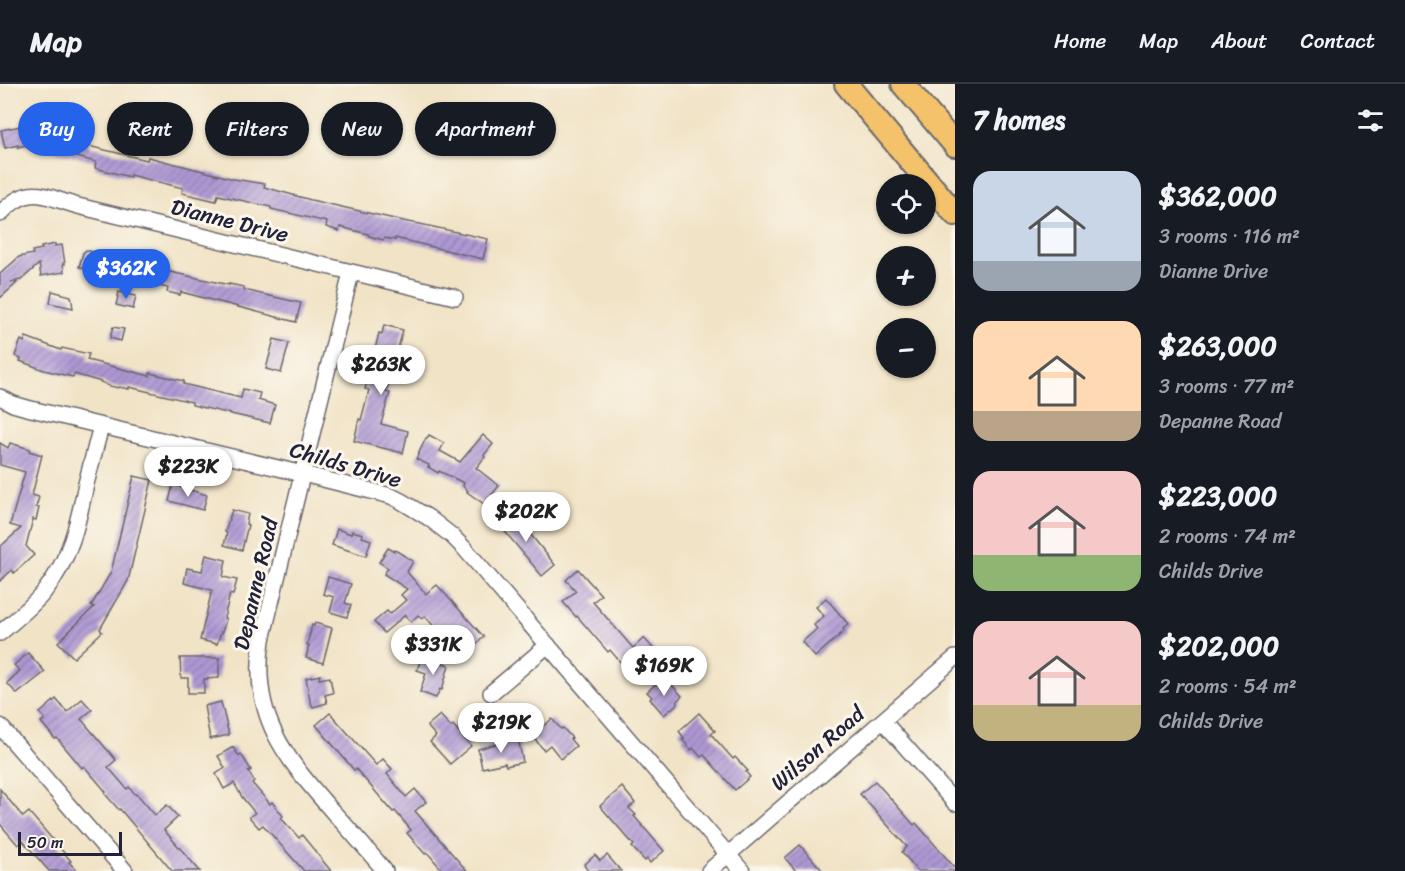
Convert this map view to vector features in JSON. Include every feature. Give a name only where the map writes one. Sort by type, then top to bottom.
[{"type":"highway","points":[[846,84],[955,214]]},
{"type":"highway","points":[[903,84],[955,145]]},
{"type":"street","name":"Dianne Drive","points":[[0,214],[13,202],[37,194],[71,205],[455,297]]},
{"type":"street","name":"Depanne Road","points":[[351,273],[262,640],[259,661],[260,683],[263,702],[274,734],[295,766],[385,871]]},
{"type":"street","name":"Childs Drive","points":[[0,397],[27,408],[391,496],[429,518],[465,549],[742,871]]},
{"type":"street","points":[[0,633],[45,591],[63,564],[80,515],[101,426]]},
{"type":"street","points":[[491,693],[548,645]]},
{"type":"street","name":"Wilson Road","points":[[709,871],[955,658]]},
{"type":"street","points":[[883,721],[955,802]]},
{"type":"street","points":[[0,726],[125,871]]},
{"type":"building","points":[[18,127],[18,145],[5,148],[1,130]]},
{"type":"building","points":[[95,148],[107,151],[107,156],[130,156],[147,160],[148,157],[234,179],[265,184],[264,187],[311,200],[488,239],[483,259],[395,238],[395,240],[385,238],[383,240],[340,227],[339,231],[326,227],[327,222],[271,209],[271,207],[218,195],[216,201],[182,193],[183,188],[95,168],[96,162],[73,156],[95,156]]},
{"type":"building","points":[[55,244],[55,246],[62,245],[64,272],[41,276],[39,264],[21,280],[11,282],[17,283],[0,298],[0,274],[19,257],[33,254],[32,251],[42,249],[41,247]]},
{"type":"building","points":[[86,250],[115,258],[111,275],[79,267]]},
{"type":"building","points":[[136,263],[244,287],[244,290],[301,303],[296,322],[181,292],[180,295],[167,292],[168,288],[132,280]]},
{"type":"building","points":[[52,291],[71,296],[73,308],[50,303]]},
{"type":"building","points":[[119,292],[136,296],[133,309],[116,305]]},
{"type":"building","points":[[384,325],[403,330],[386,392],[390,393],[381,424],[408,431],[403,453],[354,441],[369,390],[365,389],[379,333],[382,334]]},
{"type":"building","points":[[113,327],[124,329],[121,341],[110,338]]},
{"type":"building","points":[[26,337],[61,350],[62,348],[89,354],[87,360],[150,376],[150,373],[184,381],[183,384],[241,398],[243,389],[260,393],[258,400],[275,405],[270,423],[192,405],[192,402],[129,387],[129,389],[106,385],[74,374],[73,377],[44,370],[20,361],[21,359],[15,356],[21,340],[24,342]]},
{"type":"building","points":[[274,339],[289,343],[281,373],[266,369]]},
{"type":"building","points":[[429,435],[444,443],[440,451],[460,462],[483,435],[493,444],[476,468],[499,486],[484,504],[467,492],[463,486],[464,483],[439,471],[438,473],[428,467],[429,465],[416,459]]},
{"type":"building","points":[[0,443],[8,448],[10,443],[42,455],[32,495],[39,497],[36,507],[39,508],[36,520],[33,519],[26,546],[34,555],[14,573],[12,570],[0,581],[0,547],[21,528],[10,525],[25,472],[0,465]]},
{"type":"building","points":[[134,476],[152,480],[128,581],[100,629],[102,632],[74,658],[58,642],[94,607],[91,606],[111,572]]},
{"type":"building","points":[[173,485],[207,495],[203,510],[169,501]]},
{"type":"building","points":[[232,510],[248,514],[246,524],[248,525],[242,550],[224,545],[227,533],[225,532]]},
{"type":"building","points":[[511,510],[555,565],[542,576],[497,522]]},
{"type":"building","points":[[337,529],[351,534],[352,531],[363,534],[362,537],[371,540],[366,556],[332,545]]},
{"type":"building","points":[[388,548],[413,561],[407,572],[426,594],[437,585],[484,637],[460,658],[454,650],[453,654],[442,640],[444,638],[425,616],[422,619],[418,615],[411,622],[405,615],[384,633],[374,622],[387,611],[390,614],[406,600],[401,595],[407,589],[384,574],[388,568],[379,562]]},
{"type":"building","points":[[206,555],[226,560],[223,577],[237,580],[233,595],[230,594],[224,618],[226,619],[217,644],[200,640],[212,590],[184,583],[187,568],[202,571]]},
{"type":"building","points":[[578,569],[601,595],[593,602],[633,648],[644,638],[665,662],[651,675],[640,663],[629,672],[563,602],[576,591],[566,580]]},
{"type":"building","points":[[328,577],[351,584],[345,603],[351,605],[347,617],[330,612],[334,597],[323,594]]},
{"type":"building","points":[[826,598],[848,624],[843,629],[844,631],[815,657],[802,642],[817,629],[814,625],[824,616],[816,607]]},
{"type":"building","points":[[315,623],[332,628],[323,663],[306,658],[312,625],[314,626]]},
{"type":"building","points":[[28,653],[45,672],[17,694],[7,683],[20,671],[14,665]]},
{"type":"building","points":[[422,656],[449,665],[442,690],[440,689],[436,698],[420,692],[426,673],[417,670]]},
{"type":"building","points":[[180,658],[219,658],[219,678],[204,679],[204,693],[188,693],[188,678],[181,678]]},
{"type":"building","points":[[320,675],[319,679],[330,677],[333,693],[325,695],[327,703],[313,707],[306,678]]},
{"type":"building","points":[[660,680],[667,689],[672,685],[682,696],[677,701],[678,703],[664,715],[647,692]]},
{"type":"building","points":[[56,699],[67,712],[82,699],[92,710],[81,719],[116,760],[108,767],[127,789],[129,787],[137,794],[155,815],[167,805],[178,817],[164,830],[200,871],[172,871],[105,794],[106,792],[84,766],[82,768],[57,738],[55,739],[41,722],[45,719],[40,713]]},
{"type":"building","points":[[221,702],[229,735],[210,739],[204,706]]},
{"type":"building","points":[[330,713],[376,765],[383,759],[392,769],[387,774],[406,797],[415,789],[426,802],[415,811],[467,871],[443,871],[427,852],[425,854],[407,833],[411,830],[395,811],[393,812],[356,769],[354,770],[316,725]]},
{"type":"building","points":[[699,713],[715,731],[711,734],[733,759],[735,757],[748,771],[746,772],[750,777],[735,790],[704,755],[701,757],[693,748],[691,750],[682,739],[684,738],[679,731]]},
{"type":"building","points":[[440,715],[451,727],[453,725],[471,746],[450,764],[430,742],[436,736],[427,726]]},
{"type":"building","points":[[552,719],[572,738],[570,739],[576,746],[561,759],[550,745],[544,750],[532,736]]},
{"type":"building","points":[[518,738],[523,762],[482,768],[478,749]]},
{"type":"building","points":[[233,747],[239,756],[241,754],[251,770],[248,771],[254,781],[252,783],[270,804],[272,802],[283,816],[281,818],[299,838],[302,835],[331,871],[304,871],[263,825],[259,828],[249,817],[255,813],[234,783],[224,789],[216,774],[225,768],[218,756]]},
{"type":"building","points":[[875,781],[914,825],[916,823],[955,868],[955,871],[918,871],[902,852],[907,847],[860,794]]},
{"type":"building","points":[[622,787],[635,803],[629,808],[636,815],[634,816],[664,851],[650,863],[647,859],[645,861],[632,847],[634,845],[600,806]]},
{"type":"building","points":[[0,789],[23,817],[29,812],[77,871],[49,871],[23,841],[18,845],[0,824]]},
{"type":"building","points":[[800,845],[823,871],[796,871],[785,858]]},
{"type":"building","points":[[595,855],[600,861],[607,855],[621,871],[588,871],[584,865]]}]
